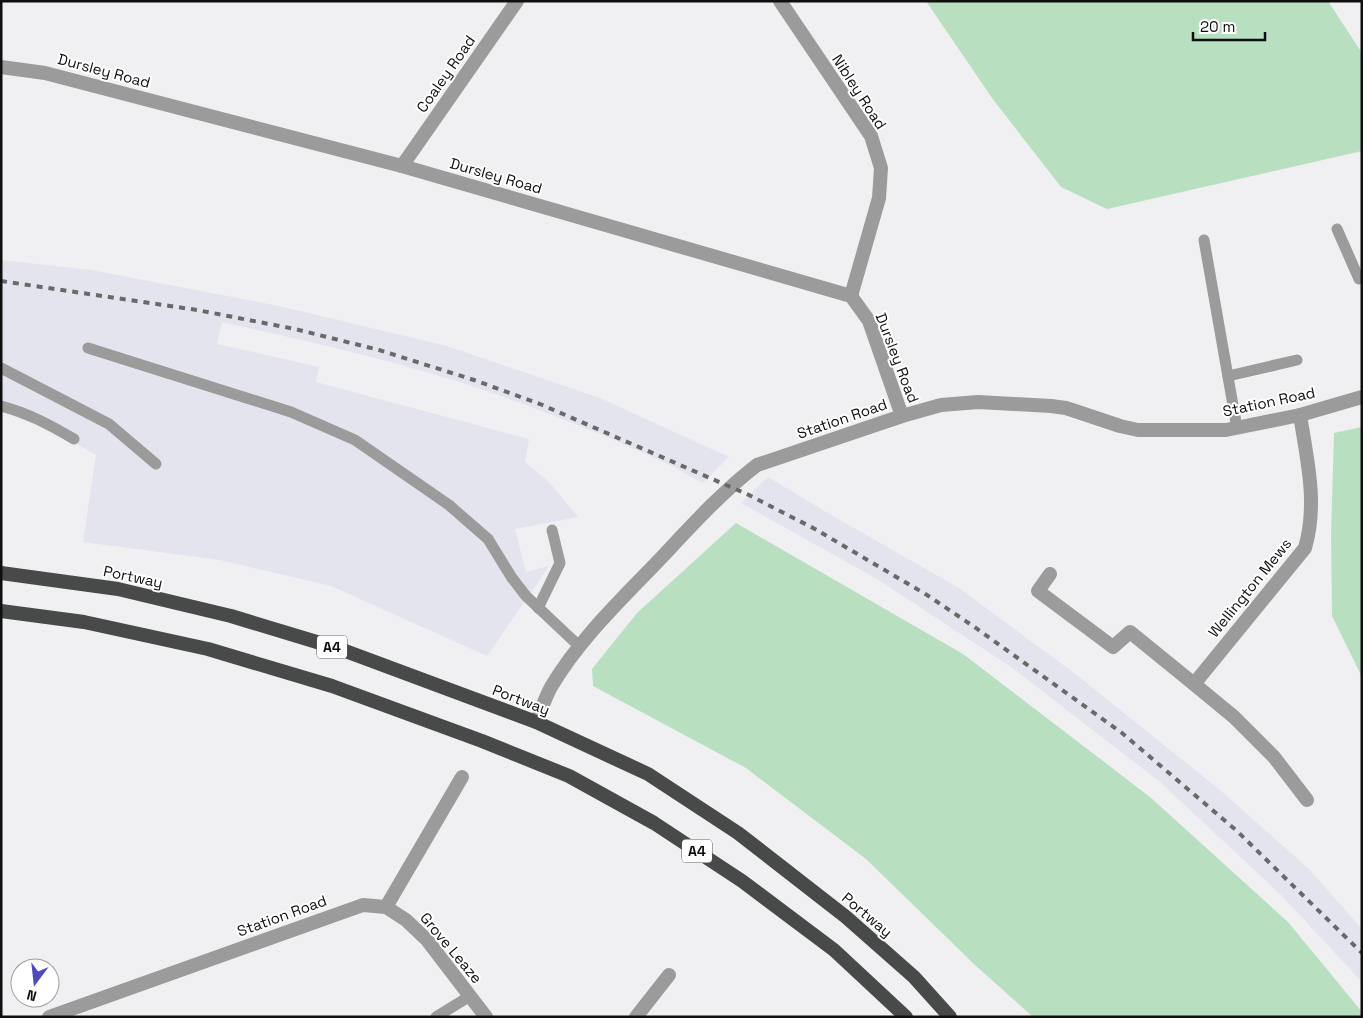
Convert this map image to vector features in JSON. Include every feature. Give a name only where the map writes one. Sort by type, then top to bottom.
[{"type":"highway","name":"Portway","points":[[1,573],[118,589],[231,616],[340,649],[536,722],[648,774],[738,833],[846,917],[914,977],[950,1017]]},
{"type":"highway","name":"A4","points":[[1,611],[84,622],[227,655],[332,686],[482,741],[569,776],[654,823],[742,881],[834,950],[906,1017]]},
{"type":"street","name":"Coaley Road","points":[[402,166],[517,1]]},
{"type":"street","name":"Nibley Road","points":[[780,1],[870,136],[880,168],[879,198],[851,296]]},
{"type":"street","name":"Dursley Road","points":[[1,67],[45,73],[402,166],[851,296],[869,321],[902,416]]},
{"type":"street","name":"Station Road","points":[[536,722],[550,689],[579,646],[716,500],[757,465],[902,416],[941,405],[978,402],[1051,406],[1066,408],[1138,430],[1226,430],[1300,414],[1362,397]]},
{"type":"street","name":"Wellington Mews","points":[[1194,684],[1305,548],[1310,531],[1312,513],[1310,479],[1300,414]]},
{"type":"street","points":[[1050,574],[1038,591],[1113,647],[1130,632],[1234,717],[1274,757],[1306,800]]},
{"type":"street","points":[[386,907],[462,777]]},
{"type":"street","name":"Station Road","points":[[49,1017],[355,907],[363,905],[386,907]]},
{"type":"street","name":"Grove Leaze","points":[[386,907],[406,920],[426,940],[486,1017]]},
{"type":"street","points":[[636,1017],[669,975]]},
{"type":"lane","points":[[1337,229],[1360,279],[1362,278]]},
{"type":"lane","points":[[1204,240],[1237,428]]},
{"type":"lane","points":[[88,348],[291,412],[354,440],[449,505],[488,539],[512,578],[538,608],[579,646]]},
{"type":"lane","points":[[1228,376],[1297,360]]},
{"type":"lane","points":[[1,368],[109,424],[156,464]]},
{"type":"lane","points":[[1,406],[40,419],[74,439]]},
{"type":"lane","points":[[538,608],[560,563],[552,530]]},
{"type":"lane","points":[[436,1017],[470,996]]},
{"type":"shaded area","points":[[1,260],[91,270],[279,306],[447,346],[600,398],[729,457],[703,483],[670,465],[600,434],[521,403],[460,382],[391,362],[222,322],[217,344],[319,367],[316,382],[529,439],[525,462],[548,481],[578,517],[515,529],[526,572],[549,566],[487,656],[331,586],[220,560],[83,542],[96,455],[27,415],[1,409]]},
{"type":"shaded area","points":[[768,477],[959,588],[1074,673],[1220,790],[1309,869],[1362,929],[1362,982],[1281,895],[1160,782],[1011,667],[877,579],[741,503]]},
{"type":"green space","points":[[926,1],[1328,1],[1362,53],[1362,151],[1107,209],[1061,187],[992,98]]},
{"type":"green space","points":[[1362,427],[1362,677],[1332,616],[1331,535],[1334,433]]},
{"type":"green space","points":[[736,523],[963,654],[1150,797],[1288,922],[1362,1012],[1362,1017],[1033,1017],[975,965],[866,859],[746,768],[593,686],[592,669],[637,613]]},
{"type":"railway","points":[[1,281],[197,310],[295,329],[379,350],[474,380],[540,404],[749,495],[815,529],[927,595],[1122,733],[1237,831],[1362,953]]}]
